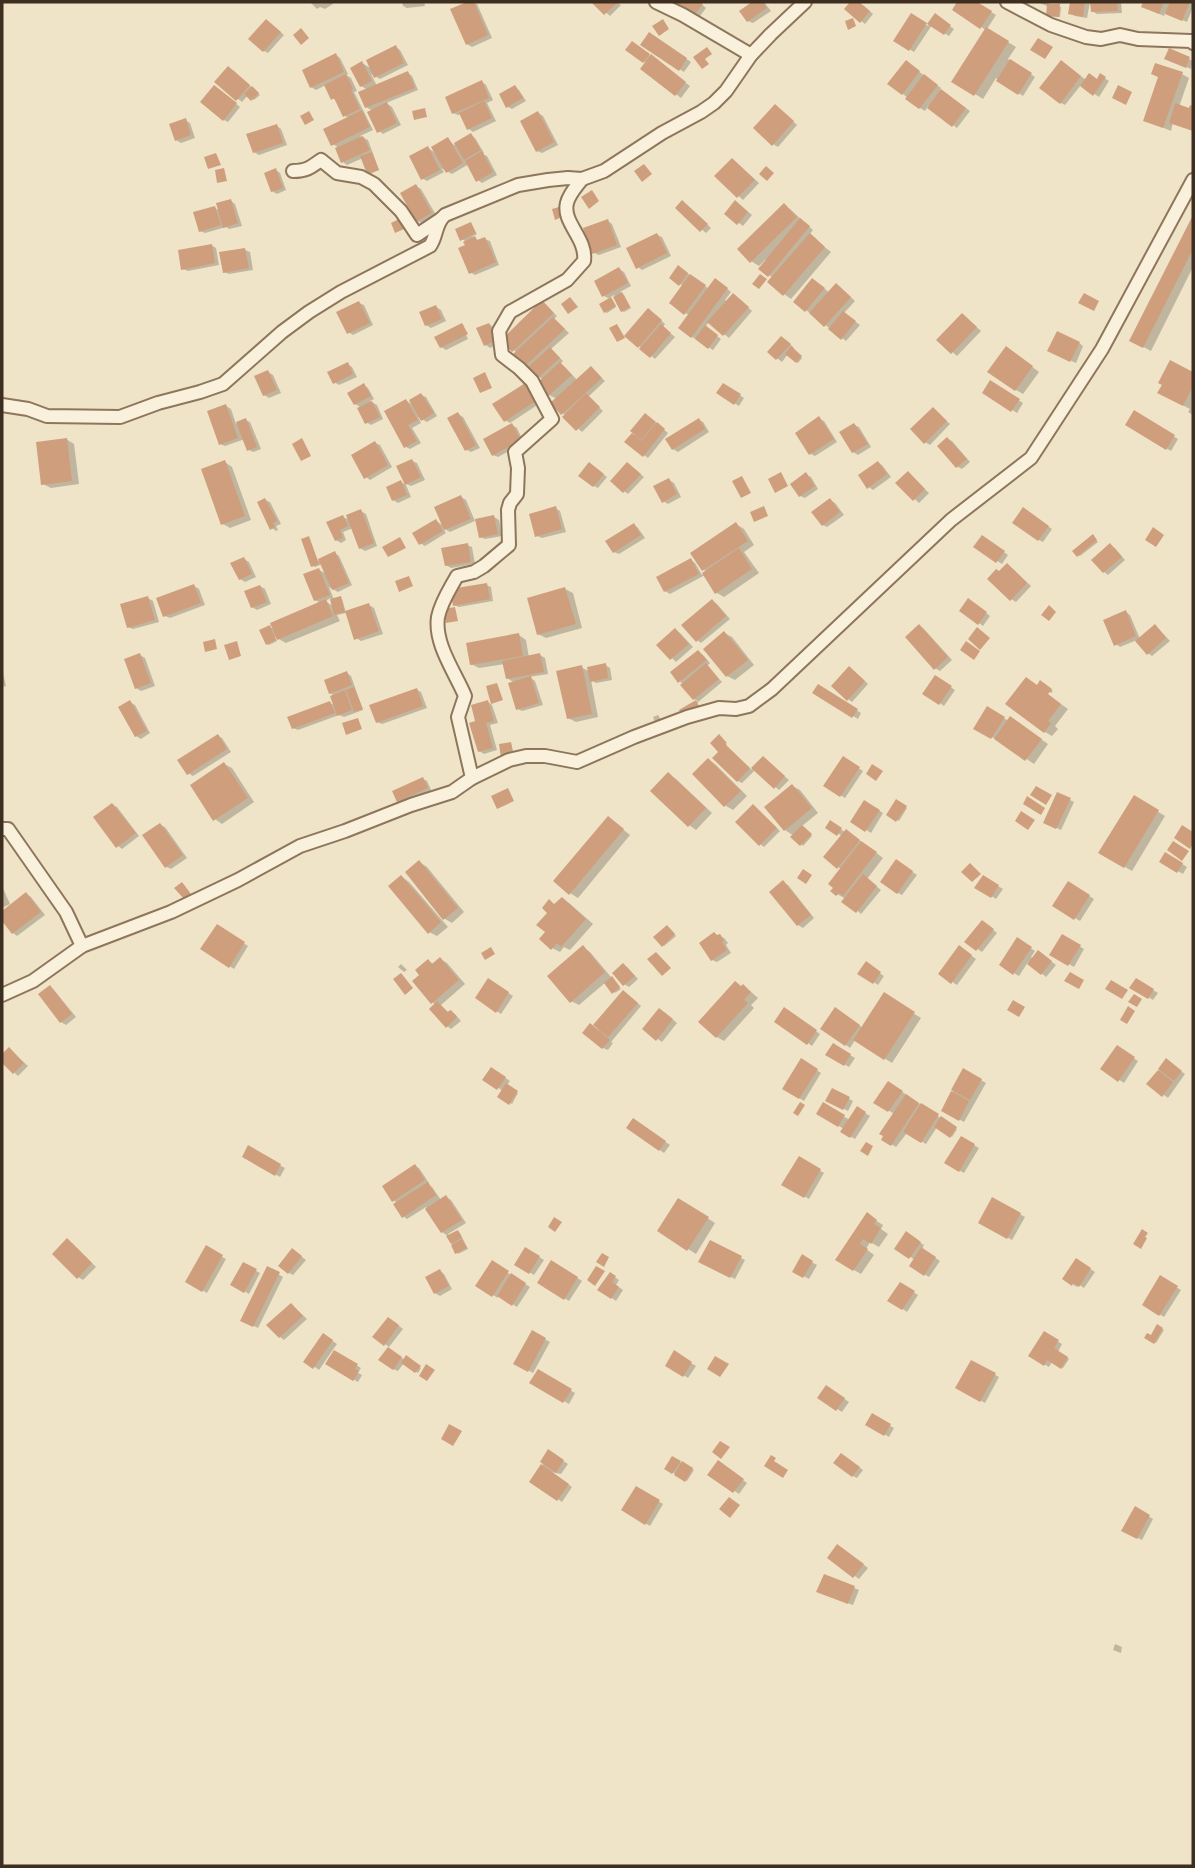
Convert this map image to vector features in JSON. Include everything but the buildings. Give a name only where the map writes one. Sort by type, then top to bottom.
[{"type":"street","points":[[656,2],[751,55]]},
{"type":"street","points":[[293,171],[310,169],[321,160],[337,173],[361,177],[374,184],[401,211],[417,234],[445,215],[518,185],[568,178],[582,179],[604,172],[662,133],[708,108],[726,91],[751,55],[805,2]]},
{"type":"street","points":[[1007,2],[1051,25],[1086,37],[1101,39],[1120,35],[1193,43]]},
{"type":"street","points":[[472,778],[458,717],[465,696],[442,647],[438,619],[442,603],[457,576],[474,572],[509,545],[508,510],[517,494],[519,468],[515,452],[552,418],[532,381],[502,355],[499,331],[510,312],[567,280],[584,261],[583,246],[567,216],[566,204],[582,179]]},
{"type":"street","points":[[2,995],[33,981],[82,946],[171,912],[300,846],[452,792],[472,778],[509,760],[526,756],[577,762],[687,716],[719,708],[736,709],[749,706],[772,689],[951,520],[1031,458],[1102,349],[1193,180]]},
{"type":"street","points":[[2,405],[47,415],[120,416],[223,384],[309,312],[341,292],[429,246],[440,219]]},
{"type":"street","points":[[2,829],[8,829],[35,866],[66,912],[82,946]]}]
